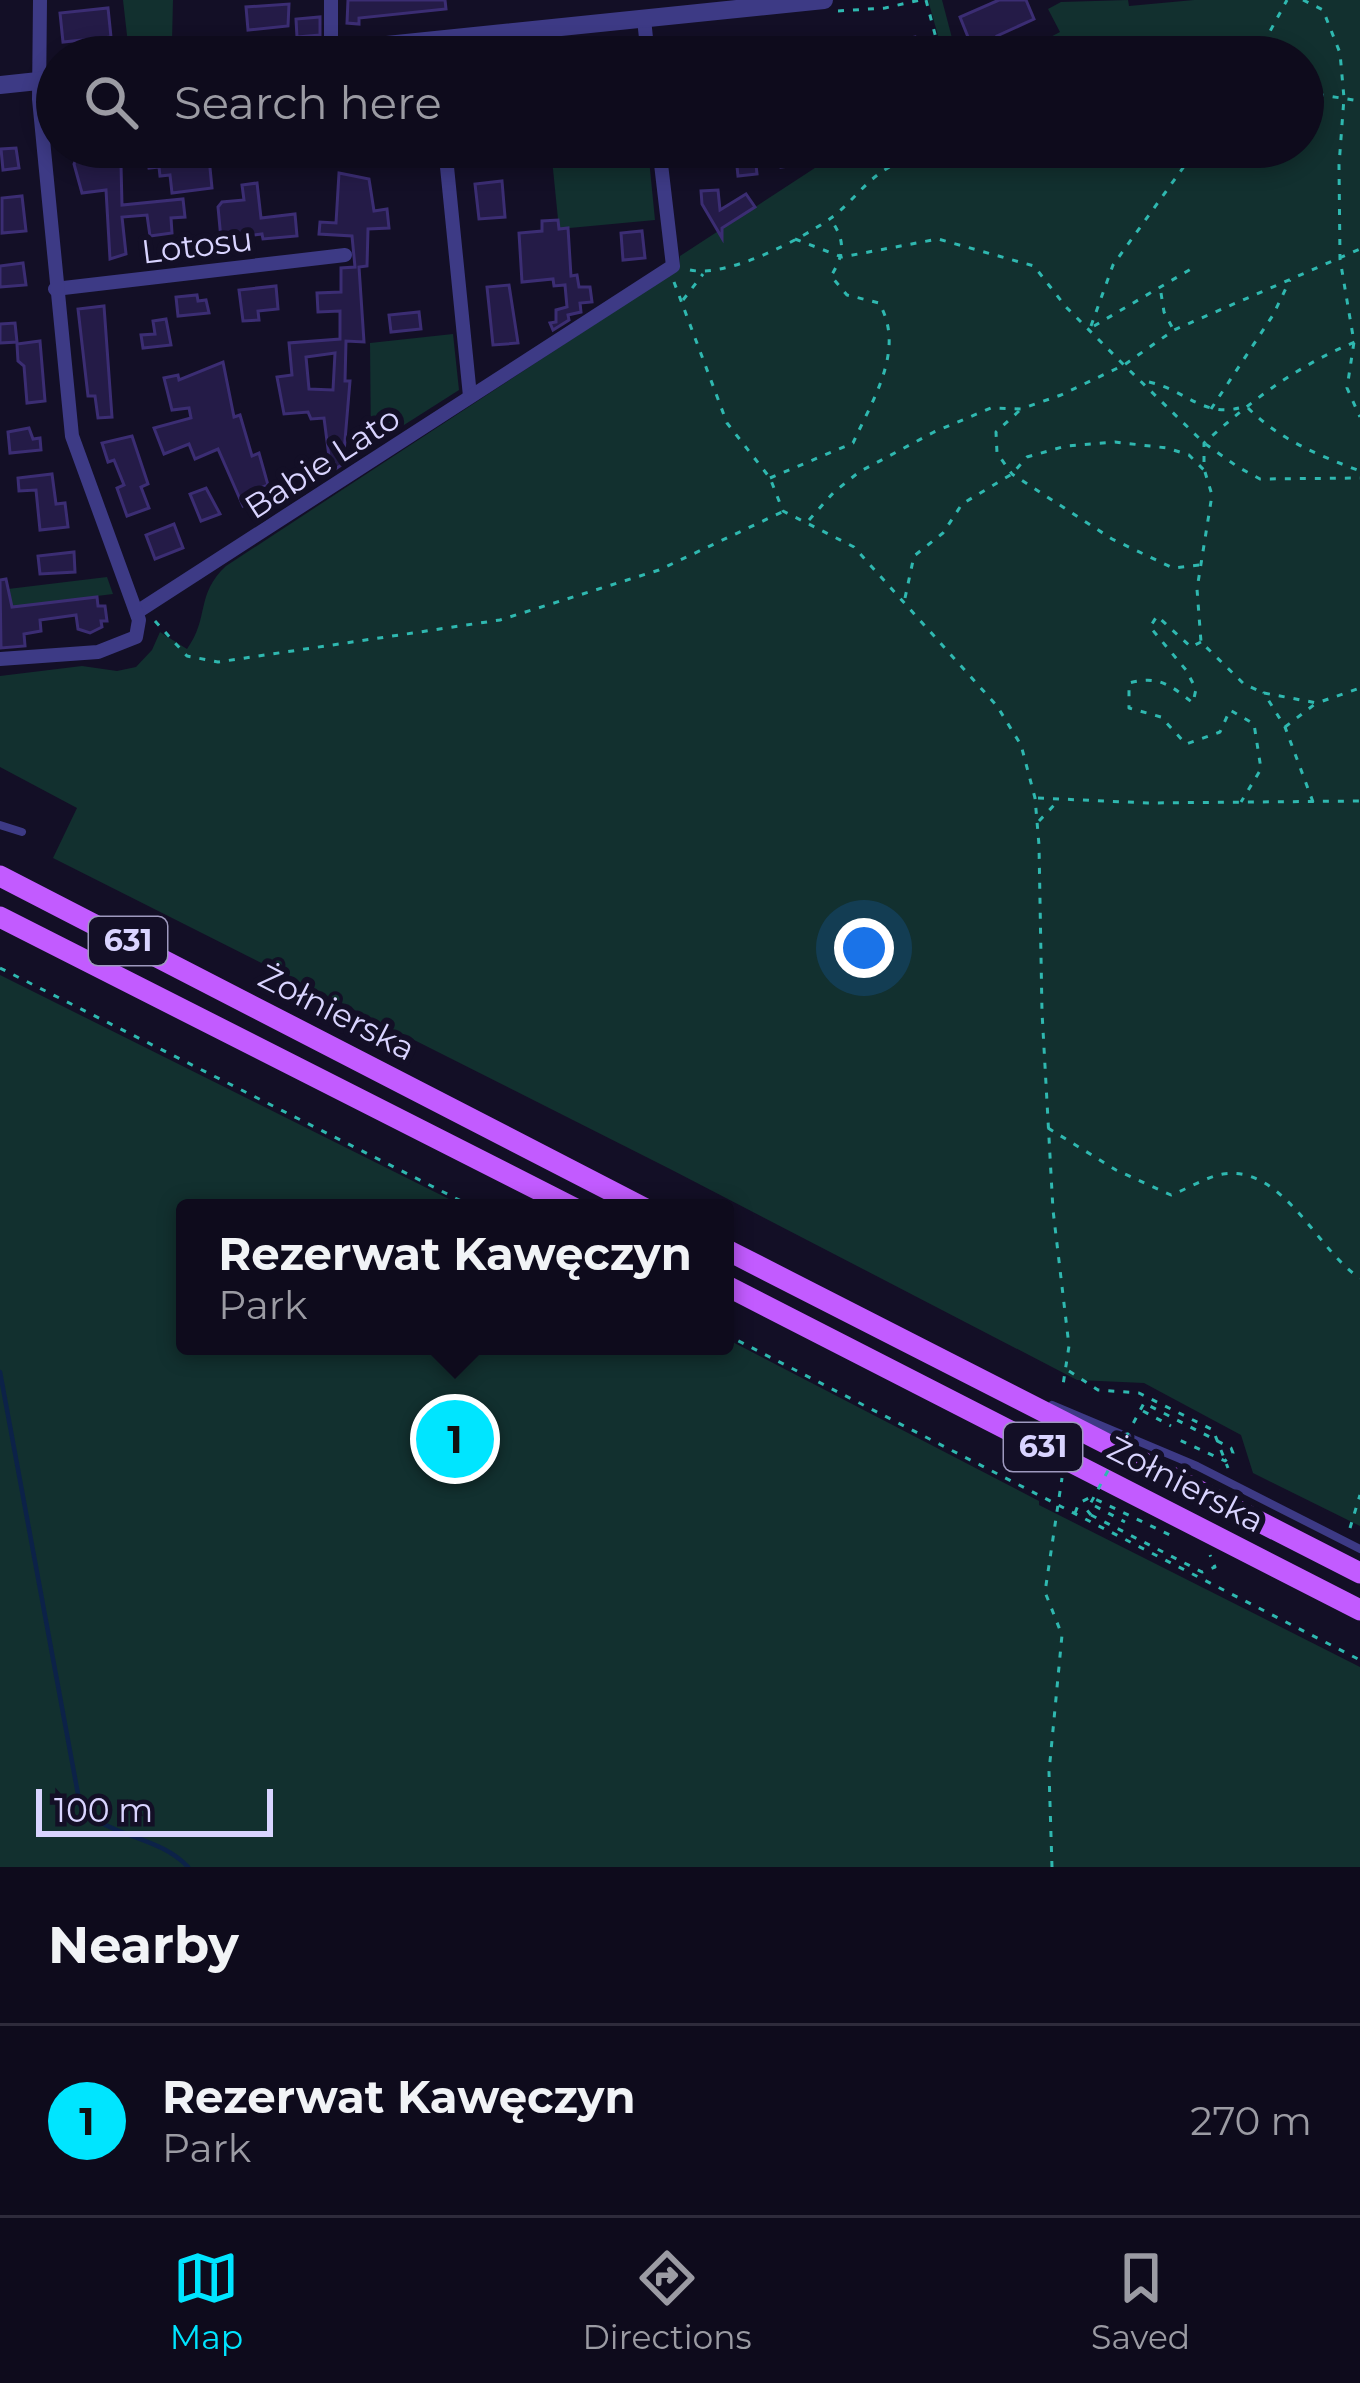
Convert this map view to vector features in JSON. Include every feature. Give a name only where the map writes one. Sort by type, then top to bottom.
[{"type":"main road","name":"Żołnierska","points":[[0,876],[627,1199]]},
{"type":"main road","name":"Żołnierska","points":[[0,917],[556,1199]]},
{"type":"main road","name":"Żołnierska","points":[[734,1254],[1360,1573]]},
{"type":"main road","name":"Żołnierska","points":[[734,1290],[1066,1469],[1360,1610]]},
{"type":"street","points":[[40,0],[44,36]]},
{"type":"street","points":[[331,0],[331,36]]},
{"type":"street","points":[[521,36],[824,0]]},
{"type":"street","points":[[644,19],[646,36]]},
{"type":"street","points":[[0,85],[36,81]]},
{"type":"street","points":[[51,168],[56,289],[74,445],[137,612]]},
{"type":"street","points":[[447,168],[470,396]]},
{"type":"street","points":[[662,168],[674,266]]},
{"type":"street","name":"Lotosu","points":[[56,289],[345,255]]},
{"type":"street","name":"Babie Lato","points":[[0,659],[115,649],[136,637],[137,612],[674,266]]},
{"type":"lane","points":[[0,825],[22,832]]},
{"type":"lane","points":[[968,1372],[1197,1466],[1360,1549]]},
{"type":"path","points":[[926,0],[935,36]]},
{"type":"path","points":[[1267,36],[1287,0]]},
{"type":"path","points":[[1303,0],[1323,10],[1340,53],[1344,98],[1340,259],[1357,341],[1347,388],[1360,417]]},
{"type":"path","points":[[1324,95],[1360,101]]},
{"type":"path","points":[[892,168],[880,173],[830,219],[794,238],[736,266],[704,273],[674,266],[673,280],[728,423],[770,478],[783,512],[854,548],[997,706],[1021,745],[1037,823],[1052,1210],[1069,1346],[1063,1385]]},
{"type":"path","points":[[1090,328],[1112,265],[1183,168]]},
{"type":"path","points":[[770,478],[853,443],[887,365],[891,323],[879,303],[847,295],[831,276],[842,257],[842,235],[830,219]]},
{"type":"path","points":[[794,238],[842,257],[938,239],[1034,266],[1066,307],[1204,443],[1260,479],[1360,478]]},
{"type":"path","points":[[1200,565],[1173,568],[1112,539],[1012,474],[998,453],[996,432],[1021,409],[1124,365],[1174,330],[1360,249]]},
{"type":"path","points":[[1090,328],[1191,269]]},
{"type":"path","points":[[681,302],[704,273]]},
{"type":"path","points":[[1210,410],[1273,315],[1290,280]]},
{"type":"path","points":[[1161,290],[1164,312],[1174,330]]},
{"type":"path","points":[[1316,703],[1244,684],[1202,642],[1196,614],[1212,495],[1204,470],[1204,443],[1276,381],[1357,341]]},
{"type":"path","points":[[1144,380],[1174,388],[1220,413],[1245,406]]},
{"type":"path","points":[[1245,406],[1268,429],[1360,471]]},
{"type":"path","points":[[807,522],[859,472],[934,432],[991,408],[1021,409]]},
{"type":"path","points":[[904,600],[914,556],[943,533],[962,504],[1012,474],[1027,457],[1066,446],[1114,442],[1167,448],[1189,455],[1204,470]]},
{"type":"path","points":[[1340,463],[1340,479]]},
{"type":"path","points":[[137,612],[159,622],[187,656],[218,662],[478,624],[659,570],[783,512]]},
{"type":"path","points":[[1202,642],[1191,646],[1157,616],[1150,627],[1186,670],[1196,689],[1192,703],[1164,680],[1148,678],[1129,683],[1129,708],[1161,717],[1186,745],[1220,733],[1230,710],[1254,724],[1261,769],[1241,802]]},
{"type":"path","points":[[1285,727],[1316,703],[1360,688]]},
{"type":"path","points":[[1264,693],[1285,727],[1314,803]]},
{"type":"path","points":[[1035,798],[1058,802],[1360,801]]},
{"type":"path","points":[[1037,823],[1058,802]]},
{"type":"path","points":[[0,968],[458,1199]]},
{"type":"path","points":[[1048,1127],[1116,1170],[1171,1195],[1225,1174],[1251,1179],[1291,1201],[1346,1269],[1360,1278]]},
{"type":"path","points":[[734,1339],[1360,1660]]},
{"type":"path","points":[[1067,1370],[1098,1390],[1139,1393],[1213,1430],[1228,1468],[1237,1475]]},
{"type":"path","points":[[1177,1439],[1225,1462],[1233,1454],[1231,1448],[1144,1403],[1088,1510],[1202,1572],[1215,1567],[1211,1556]]},
{"type":"path","points":[[1143,1411],[1172,1426]]},
{"type":"path","points":[[1052,1867],[1049,1772],[1062,1635],[1045,1592],[1066,1469]]},
{"type":"path","points":[[1360,1495],[1349,1532],[1360,1537]]},
{"type":"path","points":[[1074,1514],[1079,1503],[1091,1497],[1191,1546]]},
{"type":"path","points":[[1095,1506],[1125,1522]]},
{"type":"green space","points":[[123,0],[173,0],[172,36],[127,36]]},
{"type":"green space","points":[[928,0],[942,0],[951,36],[938,36]]},
{"type":"green space","points":[[1128,0],[1129,6],[1194,0],[1360,0],[1360,1526],[1253,1473],[1241,1435],[1144,1383],[1077,1380],[734,1199],[53,858],[77,808],[0,767],[0,676],[82,666],[117,671],[136,667],[160,632],[187,649],[210,587],[226,566],[679,269],[680,256],[815,168],[1324,168],[1324,36],[1052,36],[1060,32],[1048,9],[1061,2]]},
{"type":"green space","points":[[553,168],[650,168],[655,220],[559,229]]},
{"type":"green space","points":[[453,334],[459,390],[371,446],[370,343]]},
{"type":"green space","points":[[107,577],[113,594],[10,607],[8,589]]},
{"type":"green space","points":[[0,975],[449,1199],[176,1199],[176,1355],[734,1355],[734,1343],[1039,1505],[1360,1667],[1360,1867],[0,1867]]},
{"type":"building","points":[[348,0],[445,0],[446,9],[347,23]]},
{"type":"building","points":[[999,0],[1026,0],[1034,19],[997,36],[968,36],[960,17]]},
{"type":"building","points":[[289,4],[288,26],[248,30],[246,7]]},
{"type":"building","points":[[108,8],[111,36],[62,36],[60,13]]},
{"type":"building","points":[[320,17],[320,35],[297,36],[296,19]]},
{"type":"building","points":[[16,148],[19,168],[3,170],[1,149]]},
{"type":"building","points":[[75,168],[121,168],[122,205],[183,199],[185,217],[171,218],[172,233],[150,236],[147,215],[122,217],[126,254],[110,259],[106,190],[82,193]]},
{"type":"building","points":[[159,168],[210,168],[212,188],[172,193],[170,175],[160,176]]},
{"type":"building","points":[[737,168],[756,168],[757,174],[738,176]]},
{"type":"building","points":[[339,173],[369,179],[374,211],[387,209],[389,228],[368,229],[367,266],[359,267],[364,342],[346,341],[345,381],[350,381],[343,464],[331,472],[324,418],[311,419],[308,412],[284,414],[277,377],[292,375],[289,343],[340,339],[340,311],[318,312],[317,293],[341,292],[341,268],[355,267],[352,236],[319,234],[320,222],[336,223]],"holes":[[[335,353],[333,390],[309,389],[306,357]]]},
{"type":"building","points":[[502,181],[505,217],[479,219],[475,184]]},
{"type":"building","points":[[257,183],[261,218],[295,214],[297,236],[221,239],[218,207],[222,202],[244,200],[242,185]]},
{"type":"building","points":[[718,190],[720,210],[746,194],[755,207],[722,228],[722,238],[702,204],[701,191]]},
{"type":"building","points":[[22,196],[26,231],[2,233],[2,198]]},
{"type":"building","points":[[558,220],[559,229],[568,228],[571,276],[577,275],[579,287],[590,287],[592,302],[580,303],[581,312],[568,315],[569,320],[553,330],[550,323],[556,322],[556,310],[567,307],[565,285],[554,286],[553,279],[522,282],[519,233],[542,231],[542,221]]},
{"type":"building","points":[[642,231],[645,258],[623,260],[621,233]]},
{"type":"building","points":[[23,263],[26,285],[0,287],[0,266]]},
{"type":"building","points":[[509,285],[518,343],[493,345],[487,287]]},
{"type":"building","points":[[276,286],[278,309],[258,311],[259,320],[243,321],[239,290]]},
{"type":"building","points":[[197,295],[198,301],[206,300],[209,313],[178,316],[176,297]]},
{"type":"building","points":[[104,306],[112,417],[98,418],[95,396],[88,396],[78,309]]},
{"type":"building","points":[[419,312],[421,329],[391,332],[389,315]]},
{"type":"building","points":[[166,319],[171,345],[143,348],[141,335],[155,334],[153,321]]},
{"type":"building","points":[[15,323],[17,342],[0,343],[0,324]]},
{"type":"building","points":[[40,341],[45,401],[27,403],[17,344]]},
{"type":"building","points":[[223,362],[234,417],[240,415],[252,456],[259,453],[268,485],[258,489],[262,497],[243,506],[218,449],[195,459],[189,444],[164,454],[154,428],[191,418],[189,408],[172,410],[164,378],[178,375],[179,380]]},
{"type":"building","points":[[29,428],[33,439],[40,438],[41,450],[10,453],[8,432]]},
{"type":"building","points":[[132,436],[148,484],[141,487],[149,508],[127,516],[117,488],[124,485],[102,443]]},
{"type":"building","points":[[52,474],[56,504],[65,503],[68,527],[40,530],[36,490],[19,491],[18,478]]},
{"type":"building","points":[[206,488],[220,514],[201,521],[190,494]]},
{"type":"building","points":[[174,524],[183,548],[155,559],[146,535]]},
{"type":"building","points":[[74,552],[75,572],[40,574],[38,556]]},
{"type":"building","points":[[6,579],[12,607],[97,597],[98,606],[105,606],[107,621],[90,633],[78,629],[76,615],[40,620],[41,631],[24,634],[25,646],[1,648],[0,580]]},
{"type":"waterway","points":[[0,1372],[80,1805],[104,1824],[163,1848],[188,1867]]},
{"type":"place","name":"Rezerwat Kawęczyn","points":[[455,1439]]}]
